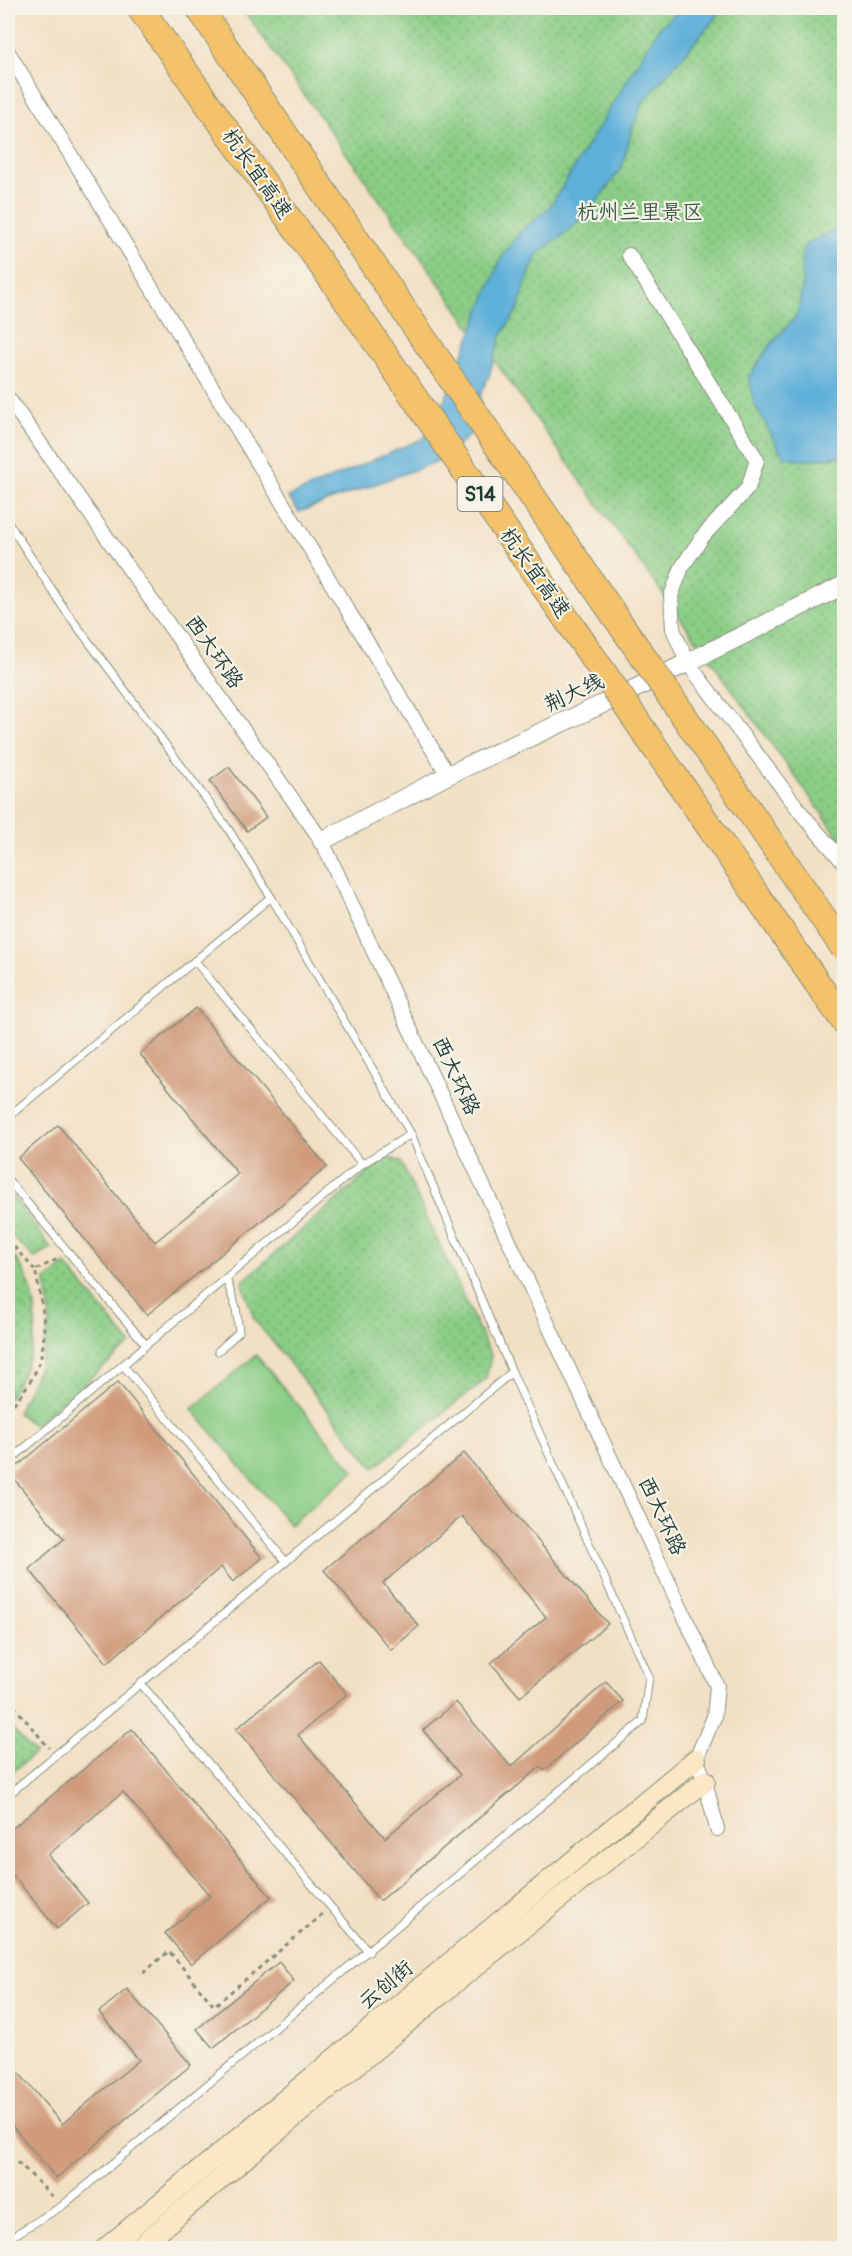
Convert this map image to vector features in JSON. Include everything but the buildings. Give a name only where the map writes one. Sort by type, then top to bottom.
[{"type":"highway","name":"杭长宜高速","points":[[140,8],[390,362],[844,1022]]},
{"type":"highway","name":"杭长宜高速","points":[[198,8],[425,342],[844,948]]},
{"type":"main road","name":"云创街","points":[[106,2248],[696,1759]]},
{"type":"main road","name":"云创街","points":[[138,2248],[446,1990],[705,1781]]},
{"type":"street","points":[[8,52],[447,775]]},
{"type":"street","points":[[629,255],[757,460],[748,488],[703,536],[682,567],[671,596],[673,629],[687,662],[802,814],[844,863]]},
{"type":"street","name":"西大环路","points":[[8,398],[322,841],[717,1686],[714,1717],[696,1759]]},
{"type":"street","name":"荆大线","points":[[322,841],[447,775],[620,696],[844,585]]},
{"type":"street","points":[[696,1759],[705,1781],[717,1829]]},
{"type":"lane","points":[[8,522],[65,610],[226,827],[271,897],[411,1134],[512,1372],[649,1677],[643,1721],[62,2206],[8,2239]]},
{"type":"lane","points":[[8,1117],[271,897]]},
{"type":"lane","points":[[195,960],[362,1164]]},
{"type":"lane","points":[[8,1462],[362,1164],[411,1134]]},
{"type":"lane","points":[[8,1180],[146,1345]]},
{"type":"lane","points":[[218,1351],[238,1332],[236,1308],[226,1278]]},
{"type":"lane","points":[[123,1365],[286,1562]]},
{"type":"lane","points":[[8,1795],[512,1372]]},
{"type":"lane","points":[[141,1684],[369,1952]]},
{"type":"path","points":[[8,1240],[34,1270],[44,1314],[37,1367],[27,1387],[8,1411]]},
{"type":"path","points":[[34,1270],[70,1254]]},
{"type":"path","points":[[8,1699],[55,1755]]},
{"type":"path","points":[[143,1973],[169,1951],[214,2006],[331,1907]]},
{"type":"path","points":[[8,2160],[20,2164],[62,2206]]},
{"type":"green space","name":"杭州兰里景区","points":[[242,8],[844,8],[844,844],[570,466]]},
{"type":"green space","points":[[387,1156],[401,1162],[491,1356],[486,1379],[374,1468],[254,1319],[242,1282]]},
{"type":"green space","points":[[8,1189],[51,1248],[35,1258],[8,1233]]},
{"type":"green space","points":[[8,1248],[21,1266],[30,1285],[35,1304],[36,1323],[28,1361],[8,1399]]},
{"type":"green space","points":[[65,1264],[131,1344],[34,1425],[17,1413],[40,1365],[50,1321],[46,1280]]},
{"type":"green space","points":[[256,1355],[354,1471],[290,1525],[192,1409]]},
{"type":"green space","points":[[8,1725],[35,1753],[8,1776]]},
{"type":"water","points":[[681,8],[724,8],[644,101],[633,126],[622,167],[599,199],[572,228],[538,254],[518,309],[501,336],[489,376],[481,393],[476,429],[444,459],[299,512],[288,497],[424,438],[445,399],[502,256],[521,231],[550,207],[659,28]]},
{"type":"water","points":[[844,225],[844,456],[800,460],[783,456],[754,403],[749,377],[768,348],[797,315],[803,284],[801,259],[805,245]]}]
